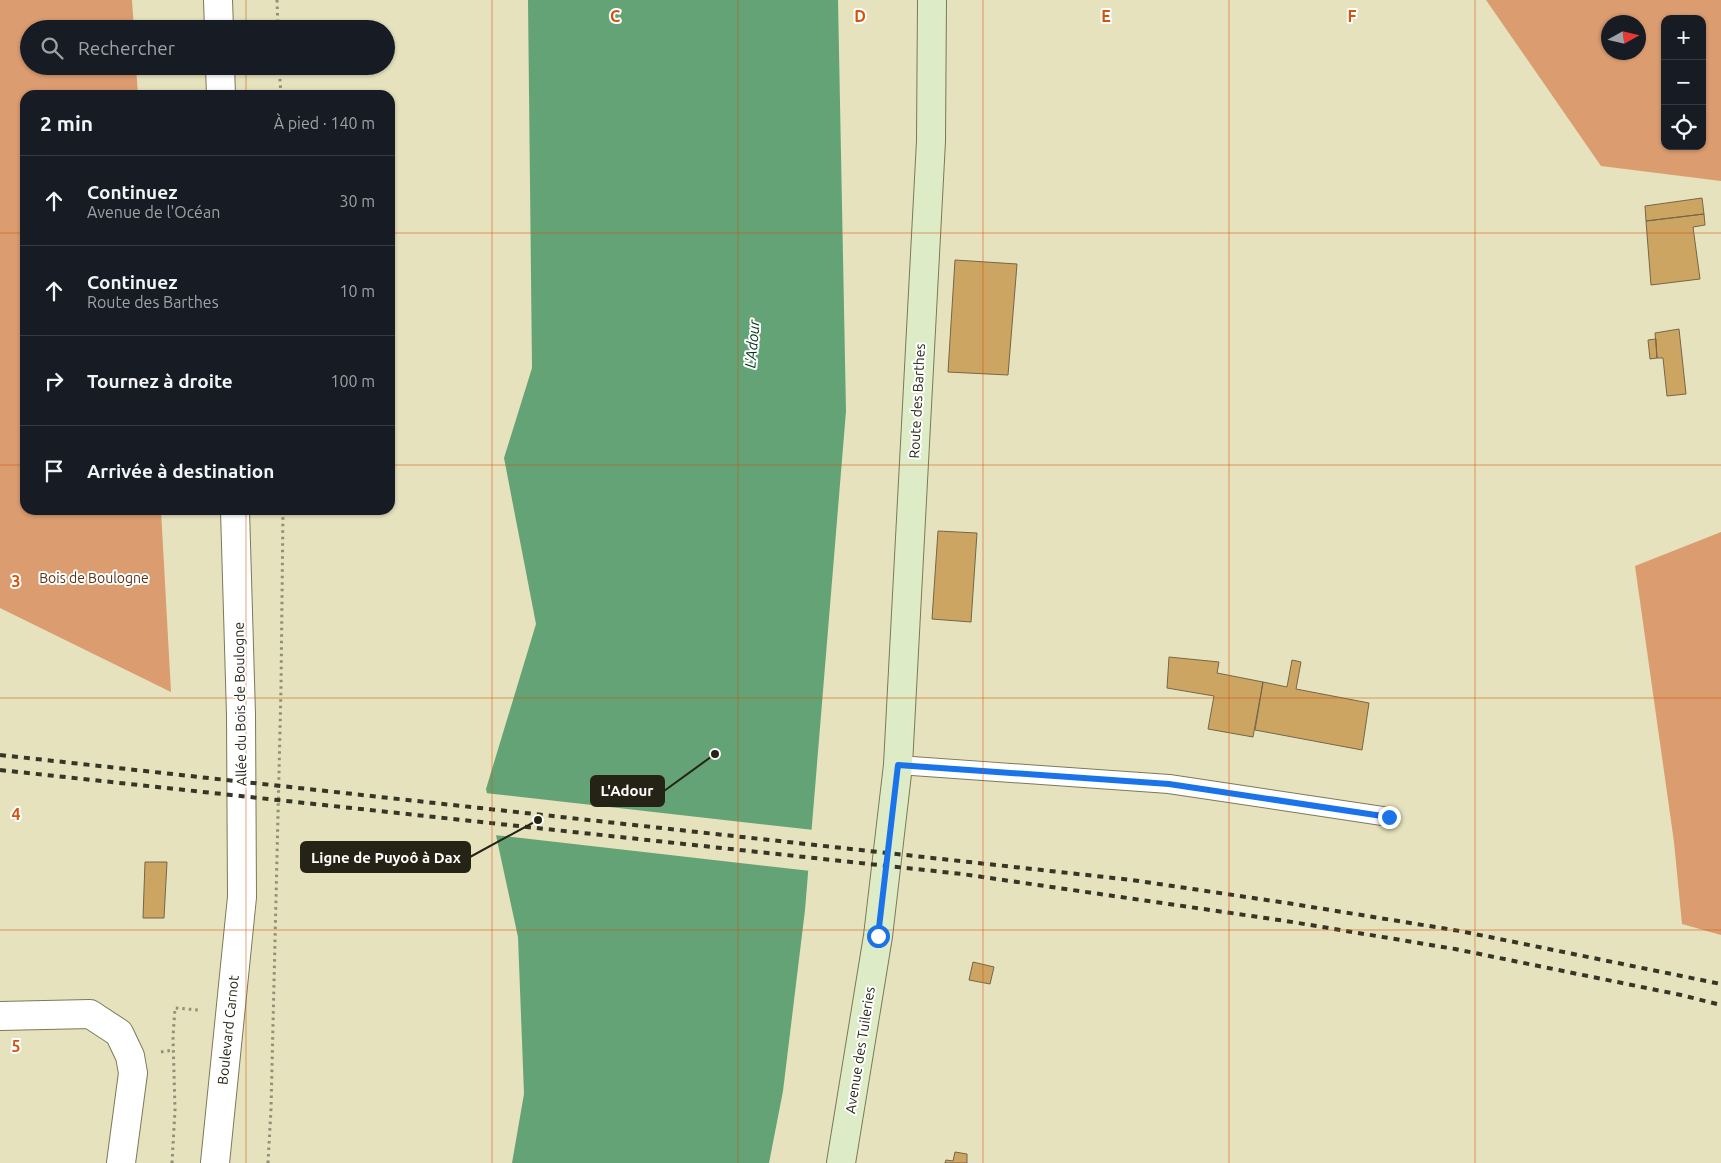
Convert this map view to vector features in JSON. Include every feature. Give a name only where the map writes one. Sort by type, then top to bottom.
[{"type":"main road","name":"Route des Barthes","points":[[893,801],[898,765],[931,141],[932,0]]},
{"type":"main road","name":"Avenue des Tuileries","points":[[841,1163],[878,936],[893,801]]},
{"type":"street","points":[[218,0],[219,20]]},
{"type":"street","points":[[220,75],[221,90]]},
{"type":"street","name":"Allée du Bois de Boulogne","points":[[234,515],[241,715],[242,897]]},
{"type":"street","name":"Boulevard Carnot","points":[[215,1163],[242,897]]},
{"type":"street","points":[[0,1016],[90,1014],[119,1032],[130,1056],[133,1073],[120,1163]]},
{"type":"lane","points":[[898,765],[1169,784],[1389,817]]},
{"type":"path","points":[[277,0],[278,20]]},
{"type":"path","points":[[280,75],[281,90]]},
{"type":"path","points":[[268,1163],[280,737],[283,515]]},
{"type":"path","points":[[172,1163],[175,1110],[173,1044],[175,1008]]},
{"type":"green space","name":"Bois de Boulogne","points":[[0,0],[132,0],[133,20],[20,20],[20,75],[137,75],[138,90],[20,90],[20,515],[161,515],[171,692],[0,608]]},
{"type":"green space","points":[[1486,0],[1721,0],[1721,181],[1601,166]]},
{"type":"green space","points":[[1721,532],[1721,935],[1682,924],[1674,842],[1635,566]]},
{"type":"water","points":[[528,0],[838,0],[846,411],[805,910],[783,1091],[769,1163],[512,1163],[524,1094],[518,937],[486,789],[536,624],[504,458],[532,368]]},
{"type":"pier","points":[[485,793],[814,830],[811,871],[494,835]]},
{"type":"building","points":[[1702,198],[1704,214],[1646,221],[1645,206]]},
{"type":"building","points":[[1704,214],[1705,225],[1693,227],[1700,279],[1651,285],[1646,221]]},
{"type":"building","points":[[955,260],[1017,264],[1008,375],[948,372]]},
{"type":"building","points":[[1679,329],[1686,394],[1667,396],[1663,358],[1657,358],[1655,333]]},
{"type":"building","points":[[1656,339],[1657,358],[1650,359],[1648,340]]},
{"type":"building","points":[[938,531],[977,533],[971,622],[932,619]]},
{"type":"building","points":[[1169,657],[1219,662],[1217,673],[1263,682],[1253,737],[1208,729],[1214,696],[1167,688]]},
{"type":"building","points":[[1292,660],[1301,662],[1296,689],[1369,703],[1362,750],[1255,730],[1263,682],[1287,687]]},
{"type":"building","points":[[145,862],[167,862],[164,918],[143,918]]},
{"type":"building","points":[[973,962],[994,967],[990,984],[969,980]]},
{"type":"building","points":[[955,1152],[967,1154],[967,1163],[945,1163],[946,1160],[953,1161]]},
{"type":"railway","points":[[0,755],[1132,880],[1460,931],[1721,984]]},
{"type":"railway","points":[[0,770],[962,874],[1286,921],[1455,949],[1681,995],[1721,1005]]},
{"type":"place","name":"L'Adour","points":[[715,754]]},
{"type":"place","name":"Ligne de Puyoô à Dax","points":[[538,820]]},
{"type":"route","points":[[878,936],[898,765],[1169,784],[1389,817]]}]
